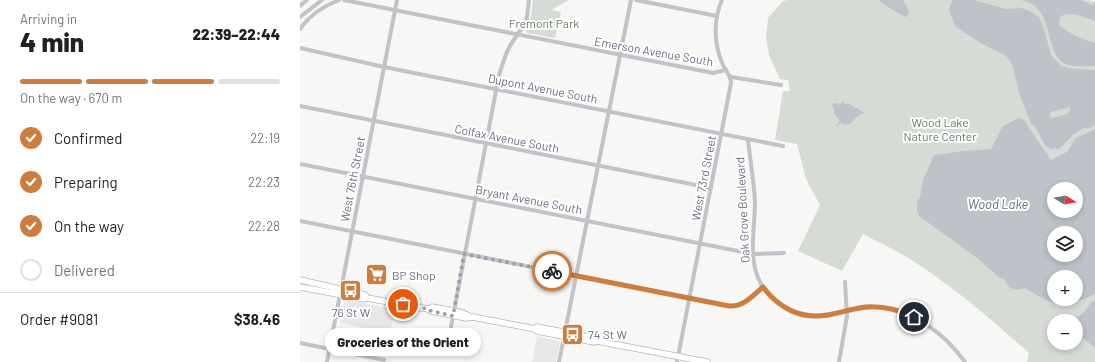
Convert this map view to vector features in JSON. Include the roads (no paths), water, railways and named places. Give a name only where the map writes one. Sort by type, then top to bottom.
[{"type":"main road","points":[[300,280],[340,293]]},
{"type":"main road","points":[[300,288],[365,295],[367,298],[428,309],[431,311],[467,315],[470,317],[535,329],[537,327],[594,342],[597,341],[677,359],[706,362]]},
{"type":"street","points":[[300,6],[306,0]]},
{"type":"street","points":[[300,29],[305,22],[329,4],[339,0]]},
{"type":"street","name":"Emerson Avenue South","points":[[344,0],[713,73],[726,70]]},
{"type":"street","name":"West 76th Street","points":[[327,362],[397,0]]},
{"type":"street","points":[[450,327],[499,75],[506,54],[525,23],[529,0]]},
{"type":"street","points":[[559,362],[631,0]]},
{"type":"street","points":[[636,0],[717,16]]},
{"type":"street","points":[[722,0],[717,16],[716,39],[718,51],[726,70],[731,77],[781,85]]},
{"type":"street","points":[[300,17],[319,1]]},
{"type":"street","name":"Dupont Avenue South","points":[[300,48],[384,67],[783,146]]},
{"type":"street","name":"West 73rd Street","points":[[677,359],[732,83],[731,77]]},
{"type":"street","name":"Colfax Avenue South","points":[[300,106],[373,122],[711,188]]},
{"type":"street","name":"Oak Grove Boulevard","points":[[748,139],[754,202],[754,266],[763,287],[776,302],[794,312],[814,316],[825,316],[866,307],[878,307],[903,312],[925,323],[955,350],[964,362]]},
{"type":"street","name":"Bryant Avenue South","points":[[300,164],[753,254],[784,253]]},
{"type":"street","points":[[300,221],[729,306],[739,306],[744,304],[763,287]]},
{"type":"street","points":[[839,362],[847,316],[845,282]]},
{"type":"street","points":[[300,343],[384,360]]},
{"type":"water","points":[[879,0],[903,0],[909,14],[906,17]]},
{"type":"water","points":[[952,0],[974,0],[1006,9],[1021,8],[1028,10],[1039,17],[1045,32],[1051,55],[1060,65],[1068,68],[1095,70],[1095,125],[1088,129],[1084,128],[1074,134],[1059,149],[1054,148],[1051,150],[1045,145],[1031,123],[1020,96],[1012,64],[1006,56],[979,42],[955,26],[949,10]],"holes":[[[1070,107],[1070,111],[1064,115],[1052,118],[1049,115],[1051,112]]]},
{"type":"water","points":[[1021,0],[1081,0],[1092,5],[1095,1],[1095,21],[1073,14],[1067,14],[1060,19],[1059,25],[1076,36],[1095,43],[1095,66],[1070,66],[1060,61],[1052,46],[1047,27],[1039,10],[1031,3]]},
{"type":"water","points":[[842,99],[845,104],[849,104],[865,113],[856,117],[850,124],[844,125],[842,122],[835,128],[840,120],[834,114],[834,108],[831,106],[834,103],[840,104],[843,102]]},
{"type":"water","name":"Wood Lake","points":[[1019,118],[1024,120],[1051,160],[1067,152],[1076,138],[1095,129],[1095,294],[1083,299],[1083,270],[1047,270],[1047,301],[1024,288],[1017,290],[1010,288],[1004,279],[1000,278],[977,258],[919,216],[917,202],[920,197],[923,180],[934,155],[991,149],[1003,126]]},
{"type":"water","points":[[1095,300],[1095,348],[1083,338],[1083,314],[1081,314],[1091,302]]},
{"type":"place","name":"BP Shop","points":[[377,275]]},
{"type":"place","name":"76 St W","points":[[351,291]]},
{"type":"place","name":"Groceries of the Orient","points":[[403,304]]},
{"type":"place","name":"74 St W","points":[[572,334]]},
{"type":"park label","name":"Fremont Park","points":[[544,23]]},
{"type":"park label","name":"Wood Lake Nature Center","points":[[940,129]]}]
